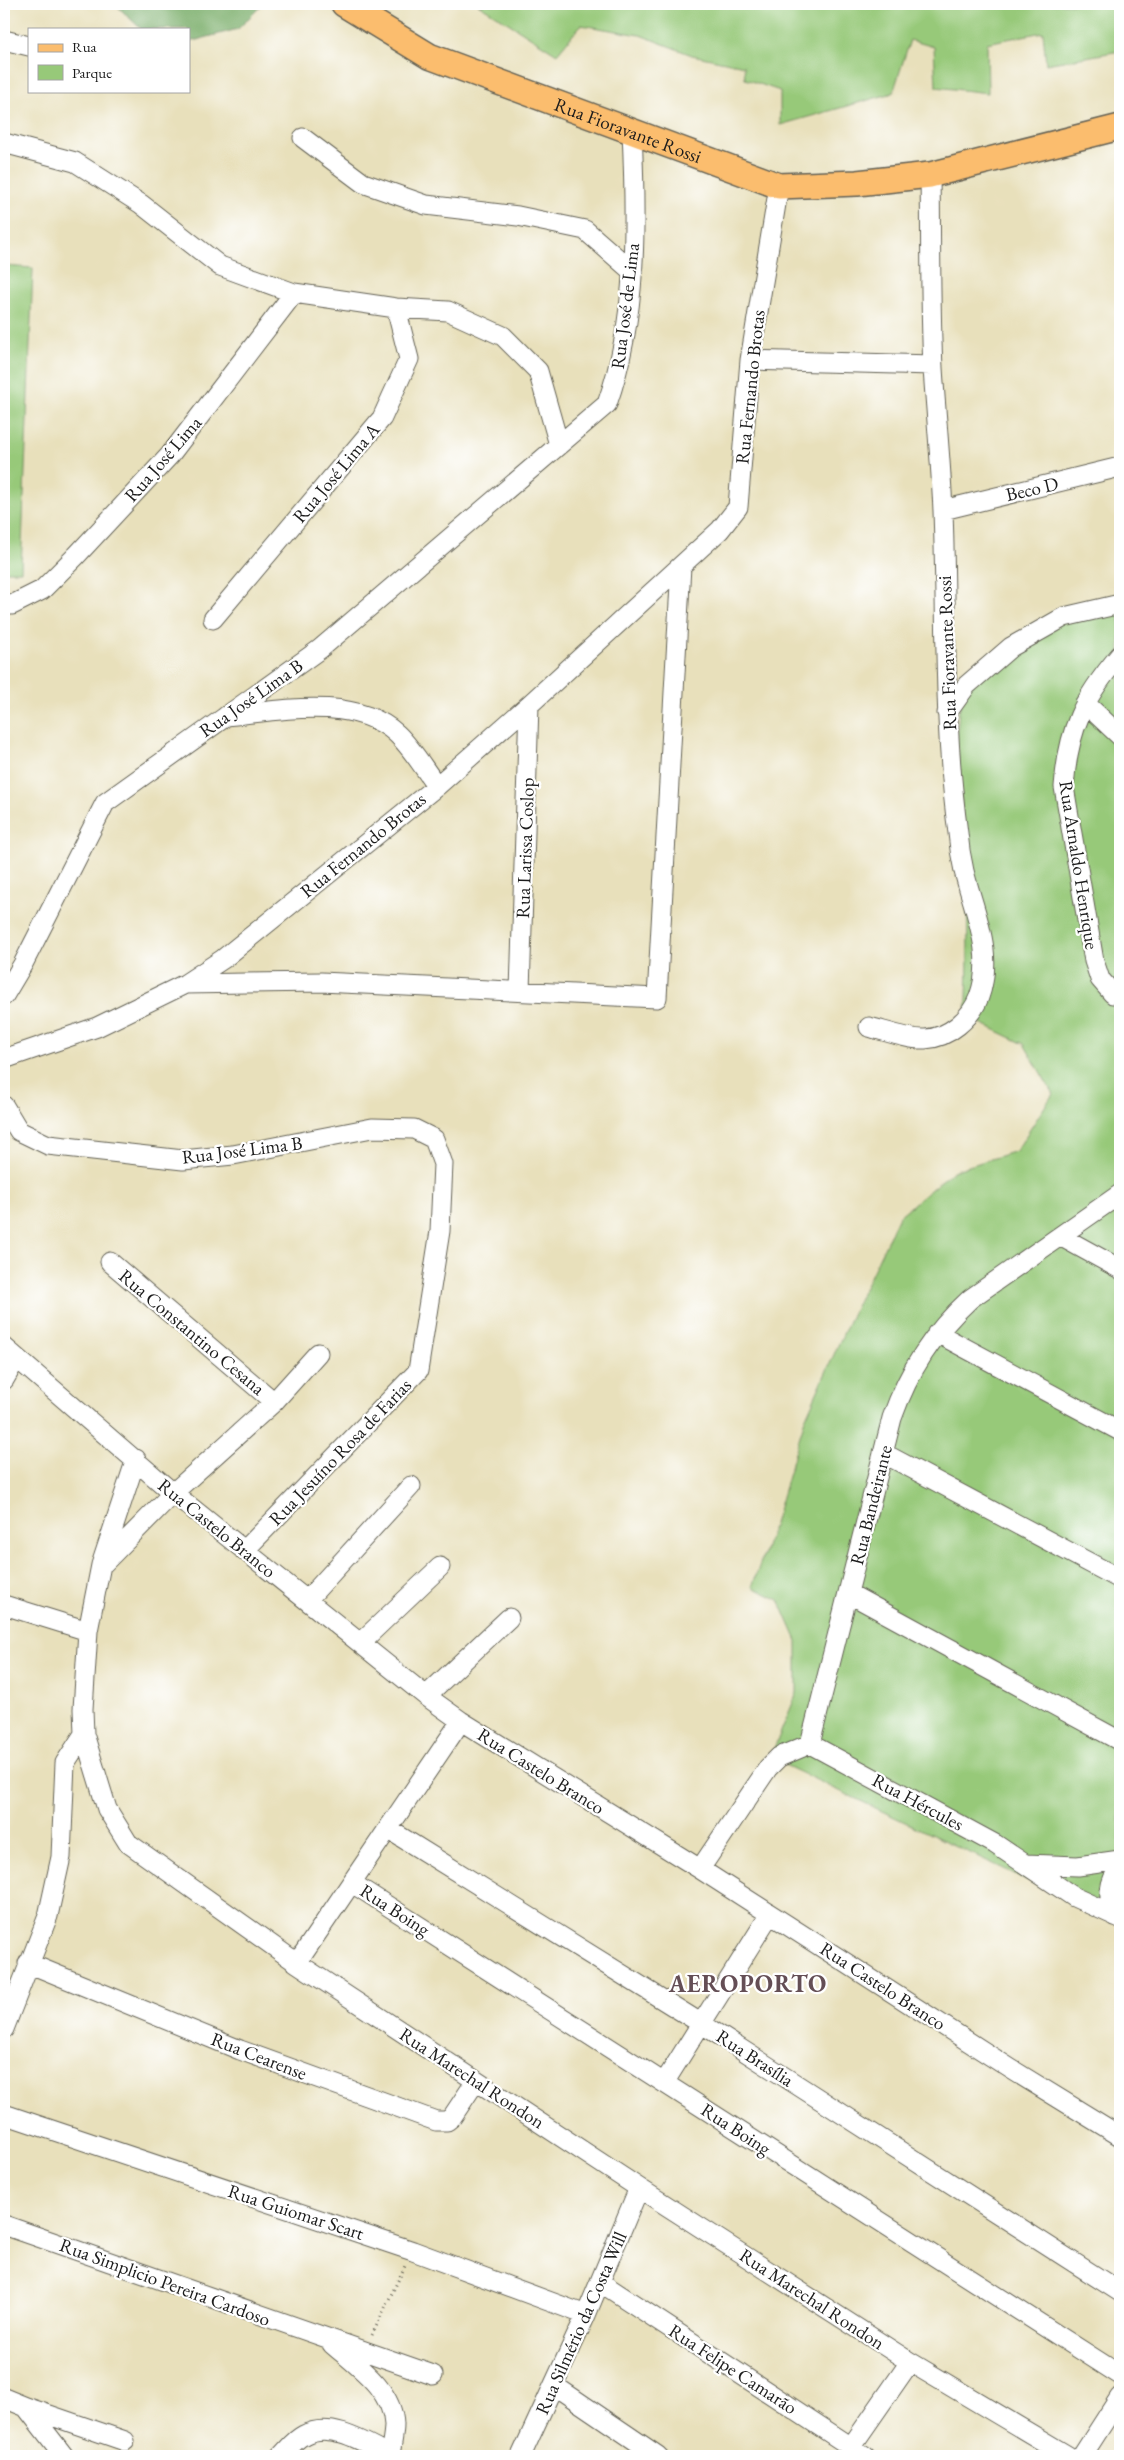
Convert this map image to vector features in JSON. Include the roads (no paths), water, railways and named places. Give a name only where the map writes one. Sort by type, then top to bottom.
[{"type":"main road","name":"Rua Fioravante Rossi","points":[[344,4],[429,56],[780,186],[858,183],[930,175],[1120,127]]},
{"type":"street","points":[[4,40],[28,46]]},
{"type":"street","name":"Rua José de Lima","points":[[559,445],[607,404],[619,369],[633,272],[634,180],[632,131]]},
{"type":"street","points":[[303,138],[363,183],[426,205],[518,216],[585,230],[633,272]]},
{"type":"street","points":[[4,143],[75,162],[141,204],[220,266],[294,293],[396,308],[448,311],[503,336],[538,372],[559,445]]},
{"type":"street","name":"Rua Fioravante Rossi","points":[[869,1027],[924,1040],[942,1036],[957,1027],[969,1015],[979,997],[983,978],[984,940],[964,870],[957,831],[947,713],[943,510],[933,365],[930,175]]},
{"type":"street","name":"Rua Fernando Brotas","points":[[4,1059],[97,1028],[185,984],[223,959],[437,786],[529,705],[720,530],[738,507],[750,360],[780,186]]},
{"type":"street","name":"Rua José Lima","points":[[8,605],[42,590],[170,455],[294,293]]},
{"type":"street","name":"Rua José Lima A","points":[[213,619],[382,418],[409,359],[396,308]]},
{"type":"street","points":[[750,360],[933,365]]},
{"type":"street","name":"Rua José Lima B","points":[[4,996],[105,802],[320,649],[559,445]]},
{"type":"street","name":"Beco D","points":[[943,510],[1120,467]]},
{"type":"street","points":[[185,984],[322,982],[658,998],[681,566]]},
{"type":"street","points":[[947,713],[967,685],[1011,648],[1064,617],[1120,604]]},
{"type":"street","name":"Rua Arnaldo Henrique","points":[[1113,994],[1100,979],[1094,961],[1064,787],[1072,733],[1085,703],[1120,655]]},
{"type":"street","points":[[1085,703],[1120,736]]},
{"type":"street","name":"Rua Larissa Coslop","points":[[520,991],[529,705]]},
{"type":"street","points":[[224,717],[313,706],[352,712],[373,719],[396,733],[437,786]]},
{"type":"street","name":"Rua José Lima B","points":[[4,1106],[19,1131],[48,1145],[183,1160],[242,1154],[372,1128],[414,1129],[434,1139]]},
{"type":"street","name":"Rua Jesuíno Rosa de Farias","points":[[244,1551],[418,1371],[440,1231],[443,1164],[434,1139]]},
{"type":"street","name":"Rua Bandeirante","points":[[810,1744],[850,1594],[883,1453],[902,1391],[914,1365],[937,1333],[970,1299],[1120,1194]]},
{"type":"street","points":[[1060,1236],[1120,1269]]},
{"type":"street","name":"Rua Constantino Cesana","points":[[110,1262],[274,1402]]},
{"type":"street","points":[[937,1333],[1120,1431]]},
{"type":"street","points":[[4,1380],[10,1353]]},
{"type":"street","name":"Rua Castelo Branco","points":[[10,1353],[136,1459],[173,1493],[244,1551],[426,1696],[461,1721],[700,1869],[1011,2069],[1118,2129]]},
{"type":"street","points":[[101,1565],[173,1493],[274,1402],[318,1353]]},
{"type":"street","points":[[883,1453],[1120,1580]]},
{"type":"street","name":"Rua Marechal Rondon","points":[[136,1459],[101,1565],[88,1631],[84,1734],[107,1809],[128,1842],[297,1962],[639,2188],[910,2362],[1068,2456]]},
{"type":"street","points":[[307,1600],[411,1486]]},
{"type":"street","points":[[360,1643],[440,1567]]},
{"type":"street","points":[[850,1594],[1120,1741]]},
{"type":"street","points":[[4,1605],[88,1631]]},
{"type":"street","points":[[426,1696],[509,1618]]},
{"type":"street","points":[[297,1962],[461,1721]]},
{"type":"street","points":[[4,2028],[48,1916],[61,1857],[65,1763],[84,1734]]},
{"type":"street","points":[[700,1869],[768,1768],[786,1754],[810,1744]]},
{"type":"street","name":"Rua Hércules","points":[[810,1744],[995,1844],[1074,1897],[1117,1917]]},
{"type":"street","name":"Rua Brasília","points":[[388,1829],[702,2024],[1120,2292]]},
{"type":"street","points":[[1024,1864],[1078,1866],[1120,1860]]},
{"type":"street","points":[[1117,1917],[1111,1907],[1110,1888],[1115,1874],[1120,1868]]},
{"type":"street","name":"Rua Boing","points":[[352,1883],[1120,2375]]},
{"type":"street","points":[[664,2083],[770,1914]]},
{"type":"street","name":"Rua Cearense","points":[[28,1964],[240,2050],[436,2121],[447,2121],[452,2117],[476,2081]]},
{"type":"street","name":"Rua Guiomar Scart","points":[[4,2114],[413,2251],[586,2315]]},
{"type":"street","name":"Rua Silmério da Costa Will","points":[[521,2456],[555,2386],[639,2188]]},
{"type":"street","name":"Rua Simplicio Pereira Cardoso","points":[[4,2225],[433,2375]]},
{"type":"street","name":"Rua Felipe Camarão","points":[[600,2282],[858,2452]]},
{"type":"street","name":"Rua Simplicio Pereira Cardoso","points":[[326,2339],[354,2363],[386,2396],[392,2411],[394,2425],[390,2456]]},
{"type":"street","points":[[858,2452],[910,2362]]},
{"type":"street","points":[[555,2386],[654,2453]]},
{"type":"street","points":[[1082,2456],[1120,2397]]},
{"type":"street","points":[[4,2398],[125,2441]]},
{"type":"street","points":[[26,2407],[64,2456]]},
{"type":"street","points":[[282,2456],[296,2440],[305,2434],[317,2431],[346,2435],[390,2456]]},
{"type":"district","name":"AEROPORTO","points":[[748,1983]]}]
